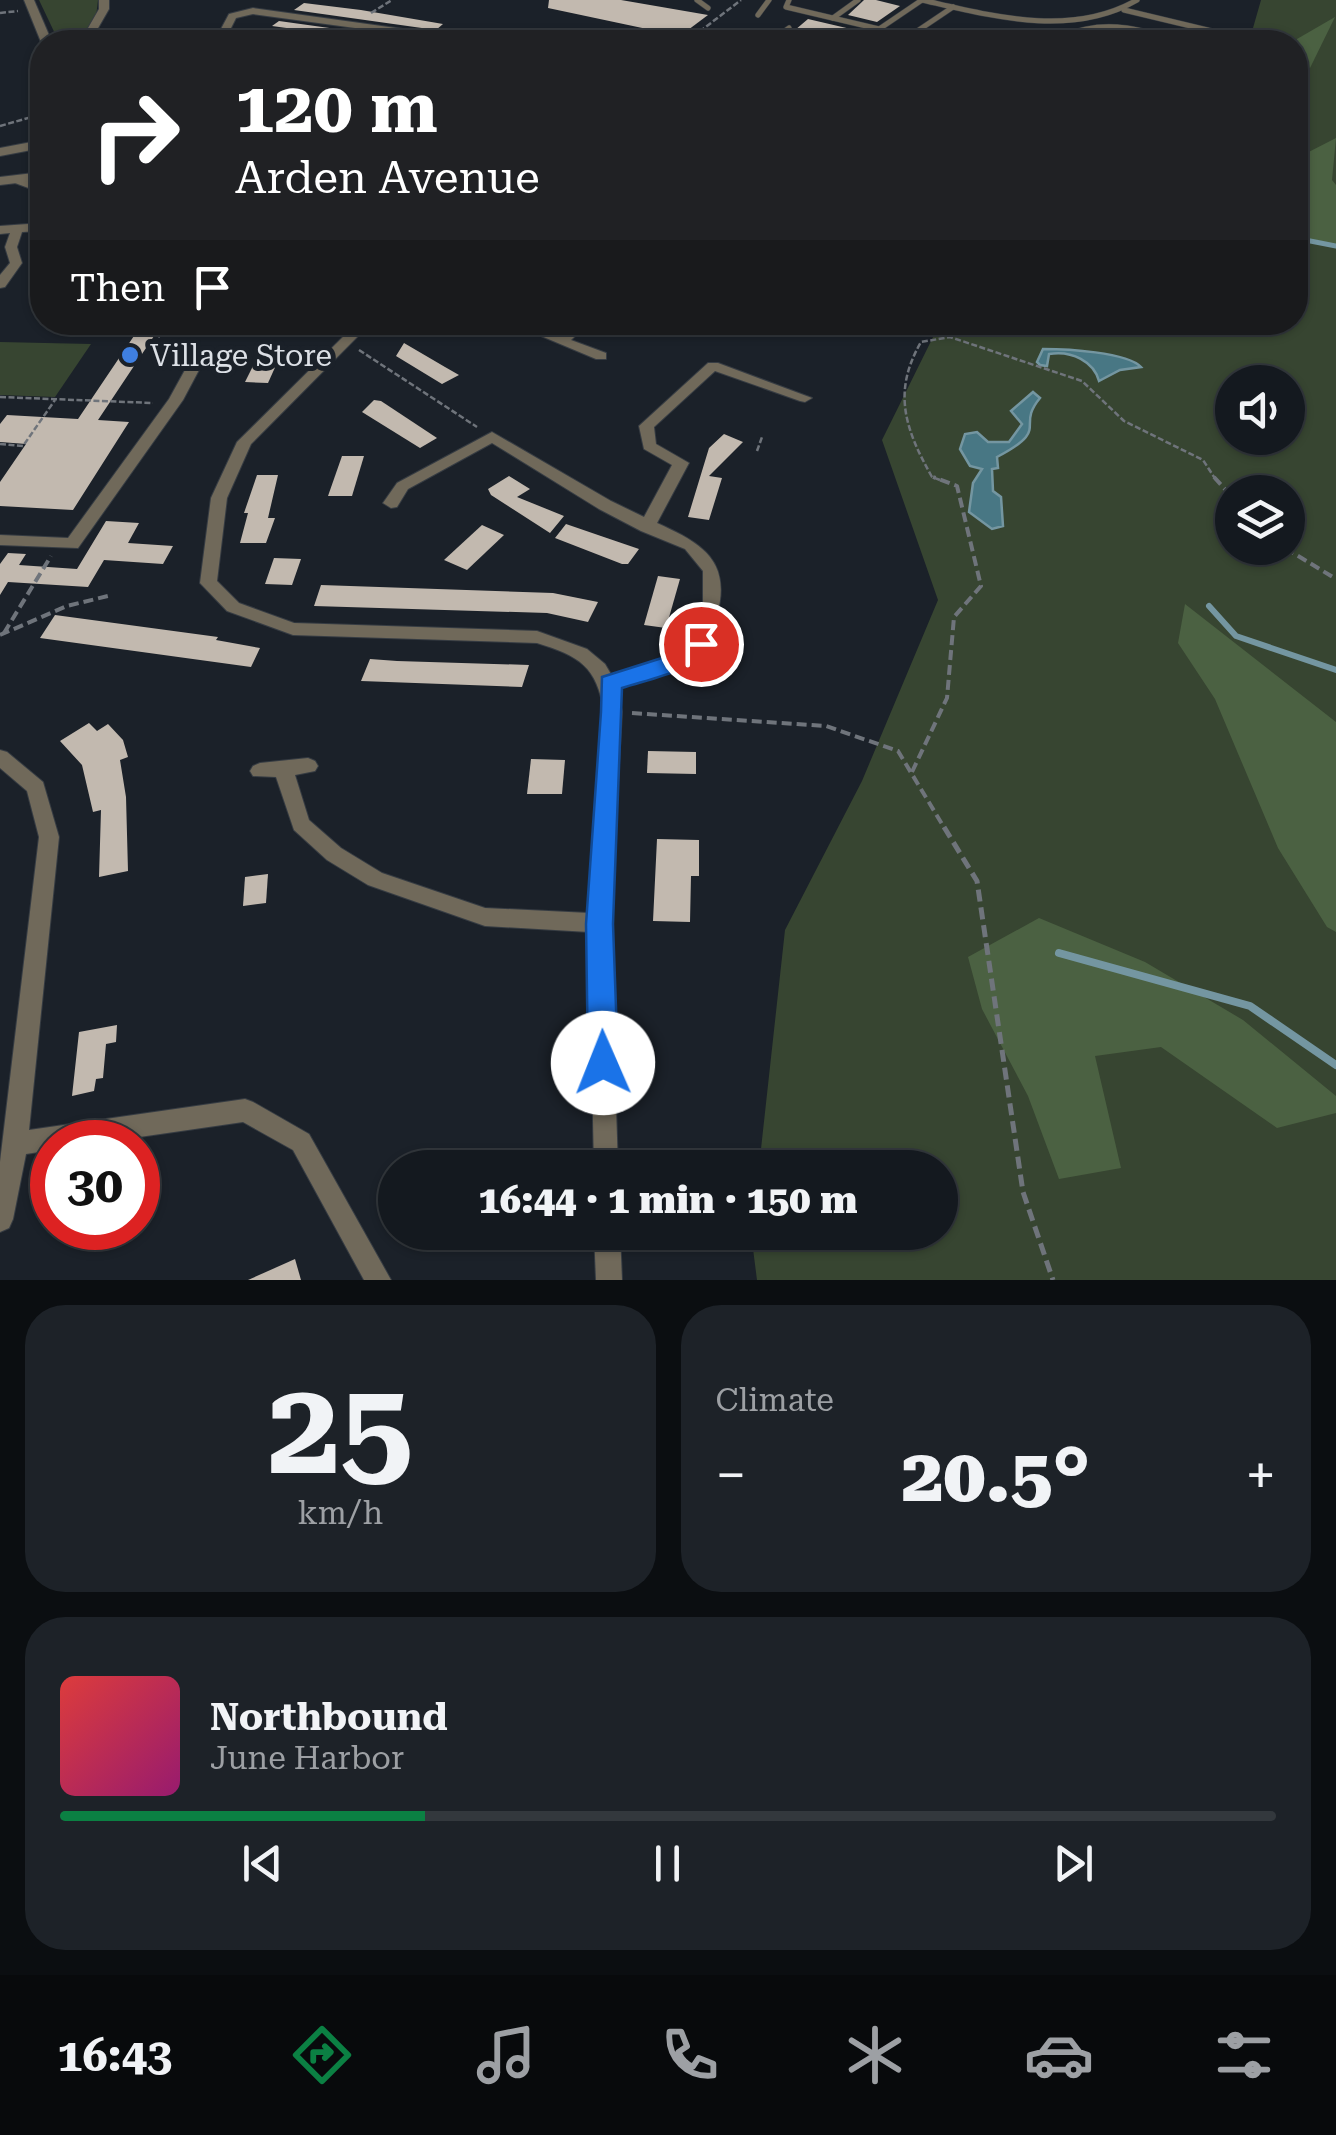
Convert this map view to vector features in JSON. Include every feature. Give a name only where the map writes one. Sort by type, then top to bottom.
[{"type":"street","points":[[29,0],[42,30]]},
{"type":"street","points":[[92,30],[104,9],[104,0]]},
{"type":"street","points":[[225,30],[232,16],[253,11],[388,30]]},
{"type":"street","points":[[0,152],[30,140]]},
{"type":"street","points":[[17,146],[30,145]]},
{"type":"street","points":[[0,181],[30,179]]},
{"type":"street","points":[[19,181],[30,185]]},
{"type":"street","points":[[0,230],[30,230]]},
{"type":"street","points":[[0,284],[16,263],[11,247],[16,232]]},
{"type":"street","points":[[354,335],[244,442],[219,498],[208,583],[233,607],[293,630],[537,637],[575,648],[599,667],[610,683],[612,712],[600,924],[606,1150]]},
{"type":"street","points":[[546,335],[601,356]]},
{"type":"street","points":[[561,341],[568,335]]},
{"type":"street","points":[[0,540],[72,544],[176,400],[201,353]]},
{"type":"street","points":[[648,527],[680,463],[649,446],[646,426],[713,366],[805,398]]},
{"type":"street","points":[[391,503],[402,486],[492,437],[648,527],[691,546],[711,570],[712,604],[701,644],[673,664],[610,683]]},
{"type":"street","points":[[0,757],[36,787],[49,836],[16,1144],[0,1219]]},
{"type":"street","points":[[260,770],[308,766]]},
{"type":"street","points":[[284,768],[300,824],[334,854],[375,879],[485,917],[600,924]]},
{"type":"street","points":[[16,1144],[246,1110],[301,1142],[378,1280]]},
{"type":"street","points":[[607,1250],[608,1280]]},
{"type":"lane","points":[[697,0],[708,8]]},
{"type":"lane","points":[[758,15],[769,0]]},
{"type":"lane","points":[[790,0],[786,7],[879,30],[922,0],[1029,20],[1124,10],[1196,30]]},
{"type":"lane","points":[[832,18],[858,0]]},
{"type":"lane","points":[[1124,10],[1137,0]]},
{"type":"lane","points":[[919,30],[953,8]]},
{"type":"lane","points":[[1077,30],[1113,24],[1138,30]]},
{"type":"path","points":[[0,126],[30,117]]},
{"type":"path","points":[[160,335],[154,346],[201,353]]},
{"type":"path","points":[[912,772],[935,736],[956,666],[954,618],[982,586],[956,486],[932,477],[904,426],[904,367],[921,342],[950,337],[1082,381],[1124,421],[1203,460],[1215,479]]},
{"type":"path","points":[[347,342],[492,437]]},
{"type":"path","points":[[0,398],[153,403]]},
{"type":"path","points":[[0,407],[7,398]]},
{"type":"path","points":[[0,444],[23,446],[55,400]]},
{"type":"path","points":[[757,452],[762,437]]},
{"type":"path","points":[[2,635],[58,543]]},
{"type":"path","points":[[1305,560],[1336,579]]},
{"type":"path","points":[[2,635],[67,606],[108,596]]},
{"type":"path","points":[[612,712],[826,726],[898,751],[977,880],[1024,1192],[1053,1280]]},
{"type":"green space","points":[[39,0],[98,0],[90,30],[53,30]]},
{"type":"green space","points":[[1261,0],[1336,0],[1336,1280],[757,1280],[753,1250],[958,1250],[958,1150],[761,1150],[785,930],[862,781],[938,600],[882,440],[934,335],[1308,335],[1308,30],[1252,30]]},
{"type":"green space","points":[[1335,17],[1310,68],[1308,67],[1308,33]]},
{"type":"green space","points":[[1336,138],[1332,180],[1336,185],[1336,247],[1308,238],[1308,152]]},
{"type":"green space","points":[[0,342],[91,344],[55,397],[0,395]]},
{"type":"green space","points":[[1185,604],[1336,722],[1336,932],[1327,927],[1278,848],[1215,699],[1178,643]]},
{"type":"green space","points":[[1039,918],[1145,962],[1243,1020],[1336,1096],[1336,1113],[1277,1128],[1161,1047],[1095,1056],[1121,1168],[1059,1179],[1028,1096],[982,1009],[968,957]]},
{"type":"water","points":[[1043,349],[1110,355],[1141,367],[1120,370],[1099,381],[1087,363],[1074,356],[1049,354],[1047,366],[1040,365],[1037,362]]},
{"type":"water","points":[[1033,392],[1040,398],[1030,416],[1028,433],[997,457],[998,468],[992,469],[993,491],[1001,497],[1003,526],[992,529],[969,512],[973,483],[982,469],[970,466],[960,449],[965,434],[977,432],[988,442],[1009,442],[1022,424],[1011,411]]},
{"type":"building","points":[[549,0],[621,0],[708,15],[688,30],[652,30],[548,8]]},
{"type":"building","points":[[864,0],[900,6],[877,22],[848,15]]},
{"type":"building","points":[[304,3],[443,24],[436,30],[294,10]]},
{"type":"building","points":[[808,19],[855,30],[795,30]]},
{"type":"building","points":[[279,21],[344,30],[301,30],[272,26]]},
{"type":"building","points":[[135,335],[155,335],[98,420],[129,422],[73,510],[0,506],[0,482],[26,444],[0,442],[0,424],[7,415],[78,419]]},
{"type":"building","points":[[404,343],[459,375],[442,384],[396,356]]},
{"type":"building","points":[[255,362],[277,363],[268,383],[245,382]]},
{"type":"building","points":[[374,400],[437,438],[420,448],[362,412]]},
{"type":"building","points":[[724,434],[743,442],[709,476],[722,478],[709,520],[688,517],[709,448]]},
{"type":"building","points":[[342,456],[364,456],[352,496],[328,496]]},
{"type":"building","points":[[257,475],[278,475],[268,518],[275,518],[266,543],[240,543],[248,513],[244,513]]},
{"type":"building","points":[[509,476],[530,489],[517,497],[564,516],[550,533],[491,495],[488,489]]},
{"type":"building","points":[[106,521],[139,523],[128,543],[173,546],[163,564],[104,560],[88,587],[8,582],[0,595],[0,564],[8,553],[26,554],[19,565],[77,569]]},
{"type":"building","points":[[566,524],[639,549],[628,564],[622,564],[555,538]]},
{"type":"building","points":[[482,525],[504,535],[467,570],[444,560]]},
{"type":"building","points":[[274,558],[301,559],[292,585],[265,584]]},
{"type":"building","points":[[658,576],[680,579],[666,628],[644,625]]},
{"type":"building","points":[[321,585],[553,593],[598,602],[588,622],[547,613],[314,606]]},
{"type":"building","points":[[55,615],[218,637],[216,640],[260,648],[251,667],[40,638]]},
{"type":"building","points":[[370,659],[529,665],[522,687],[361,681]]},
{"type":"building","points":[[89,723],[97,731],[108,724],[123,740],[128,757],[120,760],[126,797],[128,871],[99,877],[101,810],[93,812],[82,765],[60,741]]},
{"type":"building","points":[[648,751],[696,752],[696,774],[647,773]]},
{"type":"building","points":[[531,759],[565,760],[562,794],[527,794]]},
{"type":"building","points":[[657,839],[699,840],[699,876],[691,876],[690,922],[653,921]]},
{"type":"building","points":[[268,874],[266,903],[243,906],[245,877]]},
{"type":"building","points":[[117,1025],[116,1042],[106,1044],[103,1078],[96,1079],[94,1091],[72,1096],[79,1032]]},
{"type":"building","points":[[295,1259],[301,1280],[248,1280]]},
{"type":"waterway","points":[[1308,241],[1336,246]]},
{"type":"waterway","points":[[1209,606],[1236,636],[1336,670]]},
{"type":"waterway","points":[[1059,953],[1250,1006],[1336,1065]]},
{"type":"place","name":"Village Store","points":[[130,355]]},
{"type":"route","points":[[603,1063],[600,924],[612,712],[610,683],[673,664],[701,644]]}]
